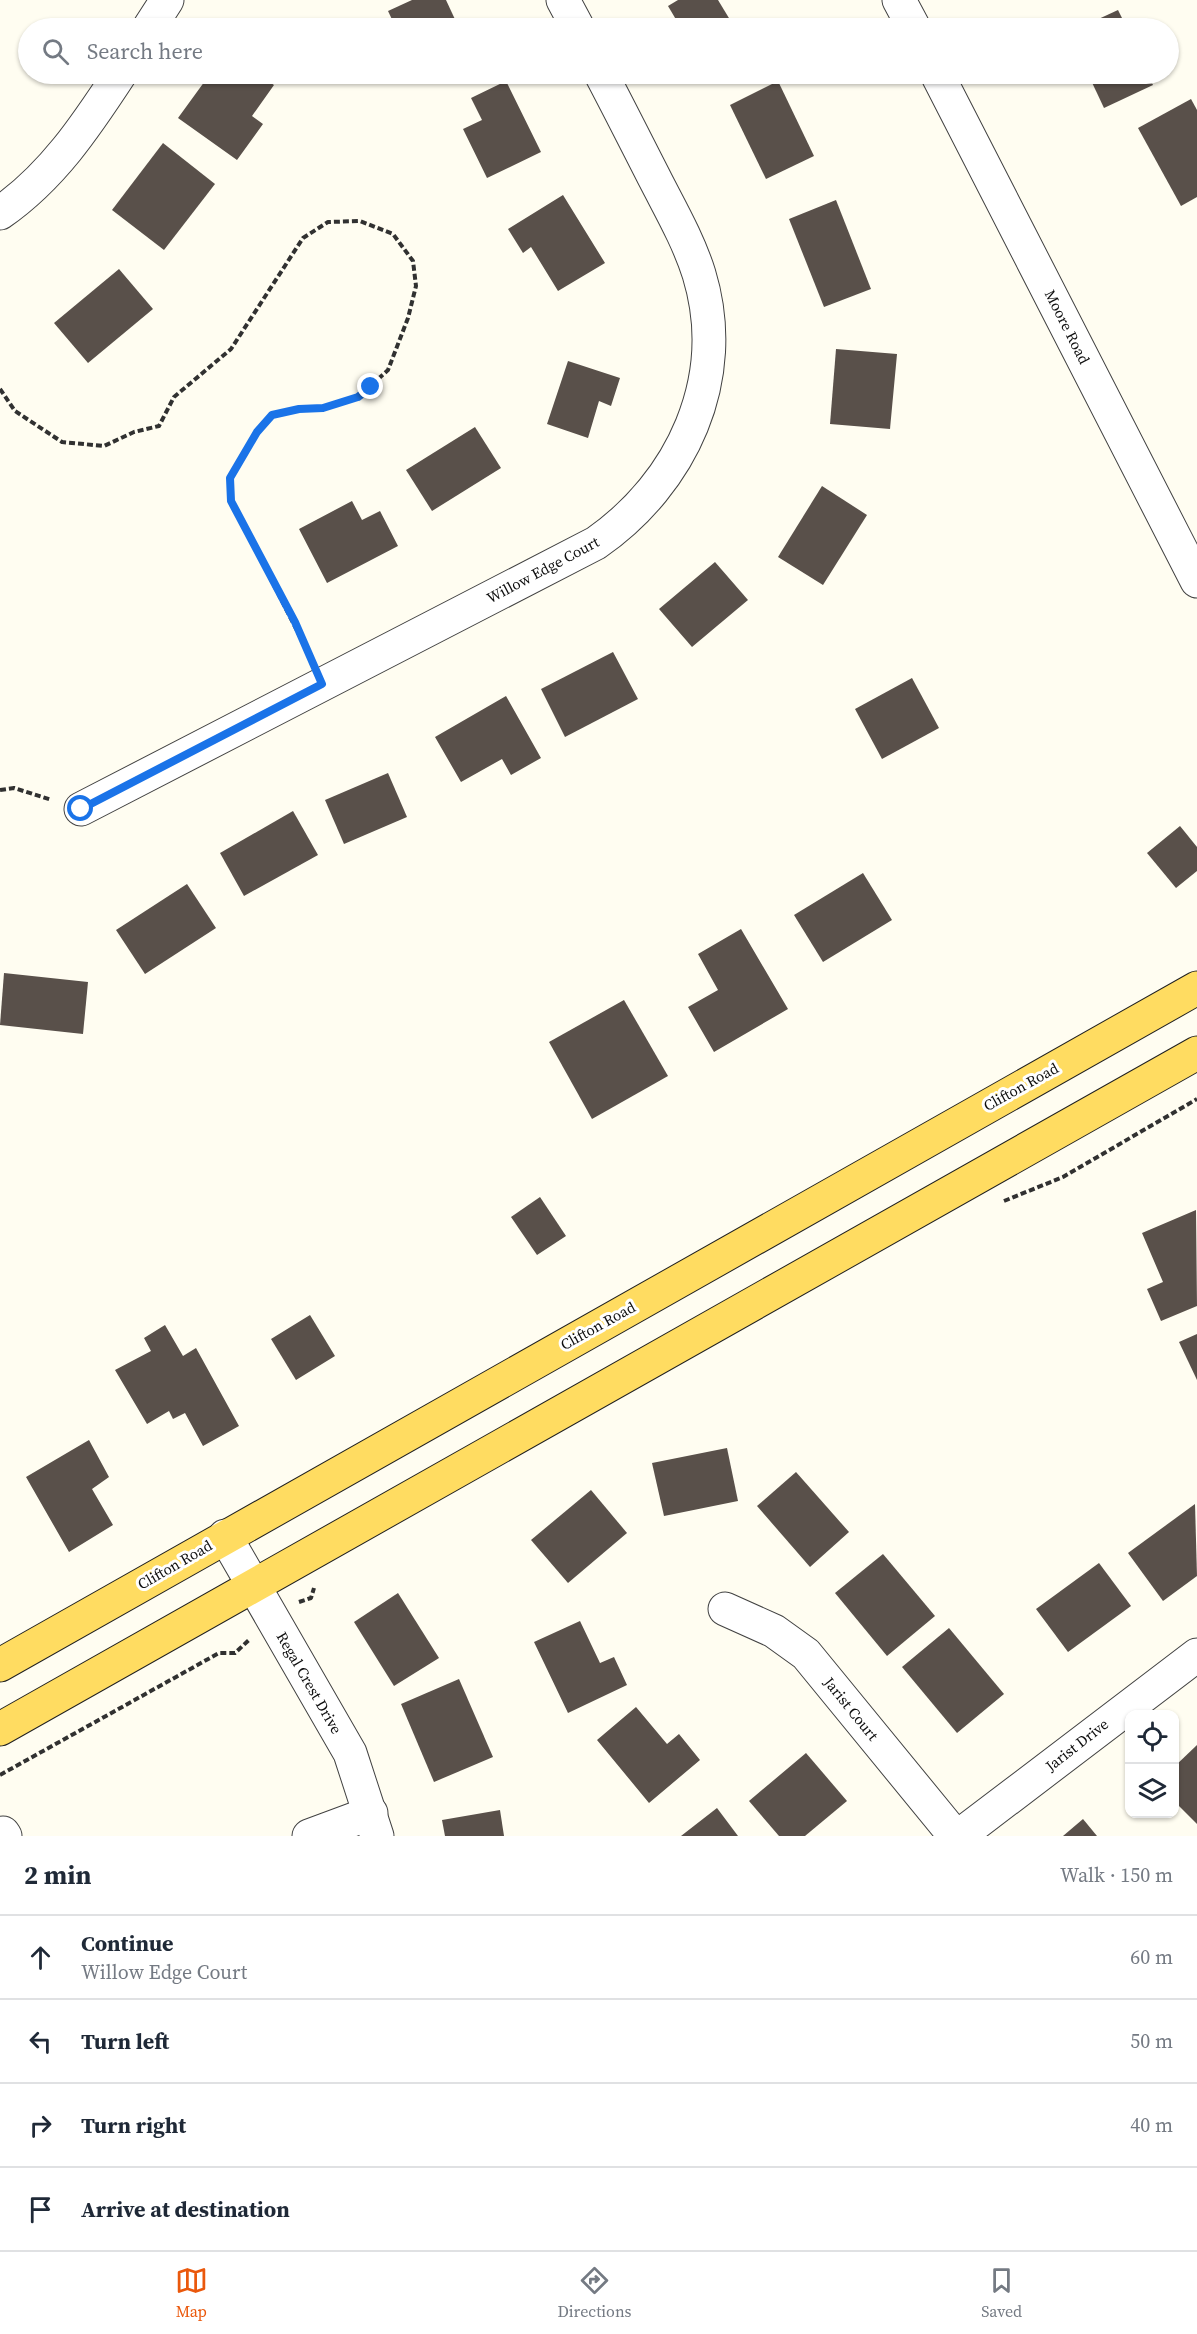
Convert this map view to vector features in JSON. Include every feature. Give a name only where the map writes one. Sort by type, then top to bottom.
[{"type":"main road","name":"Clifton Road","points":[[0,1665],[1197,988]]},
{"type":"main road","points":[[0,1729],[1197,1053]]},
{"type":"street","points":[[156,18],[168,0]]},
{"type":"street","points":[[563,0],[573,18]]},
{"type":"street","points":[[899,0],[909,18]]},
{"type":"street","points":[[0,213],[21,198],[66,151],[113,84]]},
{"type":"street","name":"Willow Edge Court","points":[[81,809],[596,543],[642,506],[656,490],[682,449],[695,420],[704,383],[708,340],[702,286],[692,255],[675,218],[606,84]]},
{"type":"street","name":"Moore Road","points":[[942,84],[1197,581]]},
{"type":"street","name":"Regal Crest Drive","points":[[225,1536],[350,1754],[374,1825]]},
{"type":"street","name":"Jarist Court","points":[[725,1609],[774,1631],[806,1654],[957,1836]]},
{"type":"street","name":"Jarist Drive","points":[[957,1836],[1197,1655]]},
{"type":"street","points":[[309,1836],[374,1825]]},
{"type":"path","points":[[0,389],[15,411],[62,442],[104,446],[134,432],[159,426],[174,397],[231,349],[303,238],[328,222],[360,221],[393,234],[413,261],[416,286],[408,318],[388,369],[358,397],[323,408],[299,409],[272,415],[257,432],[230,478],[231,501],[295,622],[322,684]]},
{"type":"path","points":[[0,790],[14,788],[81,809]]},
{"type":"building","points":[[412,0],[446,0],[454,18],[391,18],[388,11]]},
{"type":"building","points":[[678,0],[718,0],[729,18],[675,18],[668,6]]},
{"type":"building","points":[[1118,10],[1122,18],[1101,18]]},
{"type":"building","points":[[203,84],[274,85],[252,116],[263,124],[237,160],[178,118]]},
{"type":"building","points":[[500,84],[507,84],[541,152],[487,178],[463,129],[482,120],[471,98]]},
{"type":"building","points":[[772,84],[779,84],[814,156],[766,179],[730,105]]},
{"type":"building","points":[[1093,84],[1153,84],[1153,85],[1104,108]]},
{"type":"building","points":[[1191,99],[1197,110],[1197,197],[1181,206],[1138,128]]},
{"type":"building","points":[[163,143],[215,184],[164,250],[112,210]]},
{"type":"building","points":[[563,195],[605,263],[558,291],[531,247],[523,253],[508,229]]},
{"type":"building","points":[[836,200],[871,289],[824,307],[789,219]]},
{"type":"building","points":[[119,269],[153,309],[88,363],[54,323]]},
{"type":"building","points":[[836,349],[897,354],[890,429],[830,424]]},
{"type":"building","points":[[568,361],[620,378],[611,406],[599,401],[588,438],[547,424]]},
{"type":"building","points":[[475,427],[501,468],[432,511],[406,470]]},
{"type":"building","points":[[822,486],[867,515],[823,585],[778,557]]},
{"type":"building","points":[[352,501],[362,520],[380,511],[398,546],[327,583],[299,529]]},
{"type":"building","points":[[715,562],[748,600],[692,647],[659,609]]},
{"type":"building","points":[[613,652],[638,699],[565,737],[541,689]]},
{"type":"building","points":[[912,678],[939,728],[882,759],[855,709]]},
{"type":"building","points":[[506,696],[541,758],[511,775],[502,759],[461,782],[435,737]]},
{"type":"building","points":[[388,773],[407,817],[344,844],[325,800]]},
{"type":"building","points":[[293,811],[318,855],[244,896],[220,853]]},
{"type":"building","points":[[1180,826],[1197,847],[1197,871],[1176,888],[1147,853]]},
{"type":"building","points":[[863,873],[892,920],[823,962],[794,915]]},
{"type":"building","points":[[187,884],[216,928],[145,974],[116,930]]},
{"type":"building","points":[[741,929],[788,1009],[714,1052],[688,1007],[718,990],[698,954]]},
{"type":"building","points":[[4,973],[88,982],[83,1034],[0,1025]]},
{"type":"building","points":[[624,1000],[668,1076],[592,1119],[549,1042]]},
{"type":"building","points":[[540,1197],[566,1236],[537,1255],[511,1217]]},
{"type":"building","points":[[1196,1210],[1197,1306],[1161,1321],[1147,1289],[1163,1282],[1142,1233]]},
{"type":"building","points":[[310,1315],[335,1356],[296,1380],[271,1339]]},
{"type":"building","points":[[165,1325],[183,1356],[196,1348],[239,1426],[203,1446],[185,1413],[173,1419],[169,1411],[147,1424],[115,1370],[151,1351],[144,1338]]},
{"type":"building","points":[[1197,1334],[1197,1380],[1179,1342]]},
{"type":"building","points":[[89,1440],[109,1477],[92,1489],[113,1525],[69,1552],[26,1477]]},
{"type":"building","points":[[727,1448],[738,1501],[664,1516],[652,1463]]},
{"type":"building","points":[[796,1472],[849,1532],[810,1567],[757,1506]]},
{"type":"building","points":[[591,1490],[627,1533],[568,1583],[531,1540]]},
{"type":"building","points":[[1195,1504],[1197,1576],[1163,1601],[1128,1553]]},
{"type":"building","points":[[883,1554],[935,1616],[887,1656],[835,1593]]},
{"type":"building","points":[[1099,1563],[1131,1606],[1068,1652],[1036,1609]]},
{"type":"building","points":[[398,1593],[439,1658],[394,1686],[354,1622]]},
{"type":"building","points":[[580,1621],[600,1663],[614,1657],[627,1685],[568,1713],[534,1642]]},
{"type":"building","points":[[949,1628],[1004,1694],[957,1733],[902,1667]]},
{"type":"building","points":[[459,1679],[493,1757],[434,1782],[401,1704]]},
{"type":"building","points":[[636,1707],[667,1744],[679,1734],[700,1760],[649,1803],[597,1740]]},
{"type":"building","points":[[1197,1745],[1197,1824],[1179,1806],[1179,1762]]},
{"type":"building","points":[[806,1753],[847,1801],[805,1836],[779,1836],[749,1801]]},
{"type":"building","points":[[717,1808],[738,1836],[681,1836]]},
{"type":"building","points":[[500,1810],[504,1836],[445,1836],[442,1820]]},
{"type":"building","points":[[1083,1819],[1097,1836],[1063,1836]]},
{"type":"route","points":[[81,809],[322,684],[295,622],[231,501],[230,478],[257,432],[272,415],[299,409],[323,408],[358,397],[371,387]]}]
